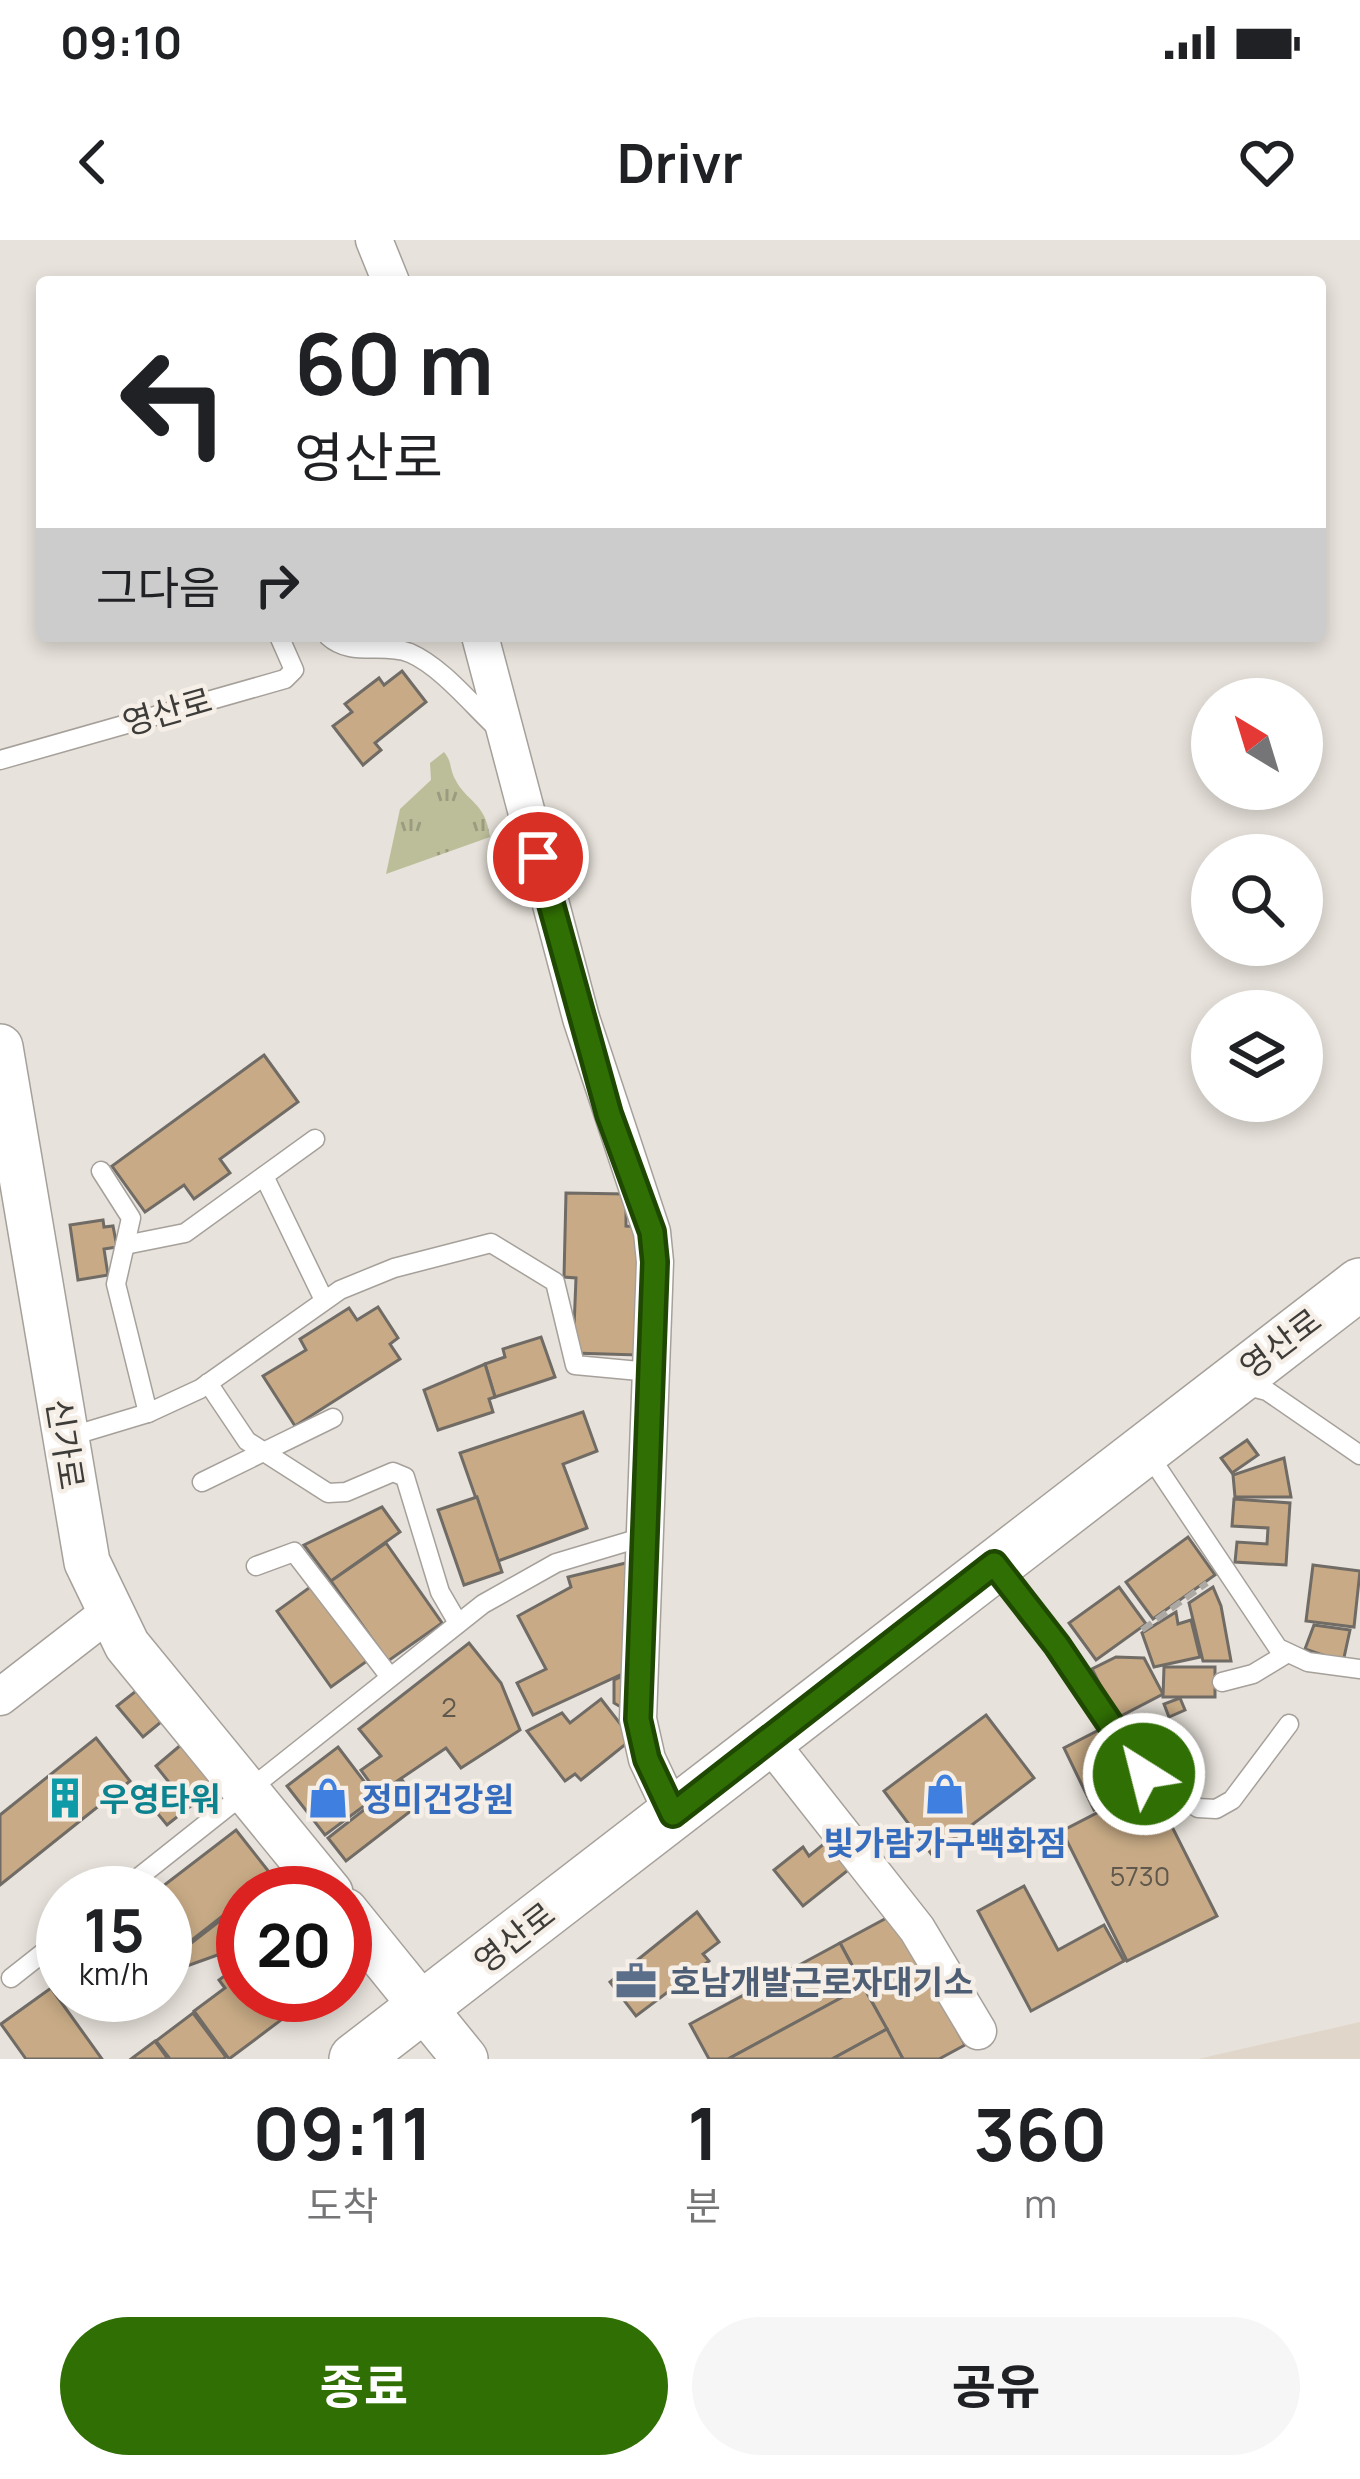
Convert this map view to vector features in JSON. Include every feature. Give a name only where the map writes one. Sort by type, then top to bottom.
[{"type":"main road","name":"영산로","points":[[355,2059],[1360,1284]]},
{"type":"street","points":[[374,240],[389,276]]},
{"type":"street","points":[[482,642],[609,1114],[652,1232],[638,1719],[647,1759],[673,1814]]},
{"type":"street","name":"신가로","points":[[0,1047],[8,1146],[87,1562],[107,1613],[308,1866]]},
{"type":"street","points":[[0,1697],[107,1613]]},
{"type":"street","points":[[768,1740],[917,1929],[978,2031]]},
{"type":"street","points":[[372,1944],[465,2059]]},
{"type":"lane","name":"영산로","points":[[0,760],[286,679],[294,670],[282,642]]},
{"type":"lane","points":[[336,642],[344,648],[395,649],[416,656],[506,736]]},
{"type":"lane","points":[[125,1245],[185,1233],[315,1139]]},
{"type":"lane","points":[[100,1171],[131,1218],[116,1284],[148,1413]]},
{"type":"lane","points":[[263,1176],[324,1300]]},
{"type":"lane","points":[[65,1438],[148,1413],[208,1383],[324,1300],[394,1268],[498,1244],[555,1282],[575,1365],[650,1372]]},
{"type":"lane","points":[[208,1383],[241,1434],[266,1454],[337,1494],[400,1472],[409,1484],[440,1592],[458,1623]]},
{"type":"lane","points":[[1224,1386],[1267,1390],[1360,1455]]},
{"type":"lane","points":[[202,1482],[333,1418]]},
{"type":"lane","points":[[1144,1448],[1286,1654]]},
{"type":"lane","points":[[153,1866],[458,1623],[544,1569],[643,1537]]},
{"type":"lane","points":[[256,1566],[294,1552],[390,1677]]},
{"type":"lane","points":[[994,1564],[1057,1645],[1137,1768],[1198,1808],[1216,1809],[1232,1800],[1288,1724]]},
{"type":"lane","points":[[1222,1682],[1252,1674],[1286,1654],[1360,1669]]},
{"type":"lane","points":[[11,1978],[36,1958]]},
{"type":"path","points":[[1142,1630],[1225,1570]]},
{"type":"shaded area","points":[[1360,2022],[1360,2059],[1198,2059]]},
{"type":"green space","points":[[444,752],[460,787],[484,816],[490,837],[386,874],[400,809],[431,780],[430,763]]},
{"type":"building","points":[[402,671],[426,702],[375,743],[381,750],[363,765],[333,726],[352,712],[345,704],[379,678],[384,685]]},
{"type":"building","points":[[264,1055],[298,1102],[220,1159],[230,1173],[194,1199],[184,1185],[145,1212],[112,1166]]},
{"type":"building","points":[[566,1193],[626,1194],[626,1226],[642,1227],[638,1355],[573,1353],[576,1278],[564,1277]]},
{"type":"building","points":[[103,1220],[104,1227],[113,1226],[117,1247],[104,1249],[108,1275],[78,1280],[70,1225]]},
{"type":"building","points":[[378,1307],[398,1338],[390,1344],[400,1359],[295,1426],[263,1376],[306,1350],[300,1339],[349,1308],[357,1320]]},
{"type":"building","points":[[541,1337],[555,1377],[495,1397],[485,1364],[505,1357],[503,1349]]},
{"type":"building","points":[[485,1364],[495,1397],[489,1399],[493,1412],[438,1430],[424,1390]]},
{"type":"building","points":[[583,1412],[597,1451],[563,1464],[587,1528],[498,1561],[460,1453]]},
{"type":"building","points":[[1247,1440],[1258,1455],[1232,1473],[1221,1458]]},
{"type":"building","points":[[1284,1458],[1291,1497],[1235,1497],[1233,1475]]},
{"type":"building","points":[[477,1497],[502,1572],[464,1585],[438,1510]]},
{"type":"building","points":[[1234,1499],[1290,1503],[1286,1565],[1235,1562],[1237,1542],[1267,1544],[1268,1528],[1232,1526]]},
{"type":"building","points":[[382,1507],[400,1532],[331,1581],[304,1545]]},
{"type":"building","points":[[1188,1537],[1215,1575],[1153,1619],[1126,1582]]},
{"type":"building","points":[[386,1543],[442,1623],[388,1661],[331,1581]]},
{"type":"building","points":[[634,1561],[633,1669],[533,1715],[517,1683],[546,1669],[518,1616],[571,1587],[568,1577]]},
{"type":"building","points":[[1313,1565],[1360,1571],[1354,1627],[1306,1621]]},
{"type":"building","points":[[313,1585],[367,1661],[331,1687],[277,1611]]},
{"type":"building","points":[[1119,1587],[1146,1624],[1096,1660],[1069,1623]]},
{"type":"building","points":[[1213,1587],[1231,1661],[1203,1661],[1189,1603]]},
{"type":"building","points":[[1176,1612],[1178,1624],[1191,1620],[1200,1657],[1154,1667],[1142,1633]]},
{"type":"building","points":[[1314,1625],[1350,1630],[1343,1662],[1305,1649]]},
{"type":"building","points":[[469,1643],[501,1683],[520,1730],[461,1768],[446,1748],[378,1794],[361,1770],[381,1756],[359,1729]]},
{"type":"building","points":[[1116,1657],[1144,1658],[1163,1694],[1117,1718],[1092,1669]]},
{"type":"building","points":[[1164,1667],[1215,1667],[1215,1697],[1163,1697]]},
{"type":"building","points":[[632,1672],[631,1713],[614,1703],[614,1680]]},
{"type":"building","points":[[136,1691],[161,1722],[143,1737],[117,1706]]},
{"type":"building","points":[[1180,1698],[1185,1710],[1169,1717],[1164,1704]]},
{"type":"building","points":[[601,1699],[632,1739],[581,1780],[575,1774],[565,1781],[527,1731],[562,1713],[570,1723]]},
{"type":"building","points":[[986,1715],[1034,1778],[932,1855],[884,1791]]},
{"type":"building","points":[[1099,1730],[1130,1792],[1094,1810],[1064,1748]]},
{"type":"building","name":"우영타워","points":[[96,1738],[130,1781],[0,1885],[0,1815]]},
{"type":"building","points":[[182,1744],[216,1786],[167,1825],[149,1803],[172,1786],[156,1766]]},
{"type":"building","points":[[338,1747],[376,1797],[325,1835],[287,1786]]},
{"type":"building","points":[[402,1780],[421,1803],[346,1861],[328,1838]]},
{"type":"building","points":[[1151,1785],[1217,1916],[1127,1961],[1062,1831]]},
{"type":"building","points":[[236,1830],[264,1866],[216,1866],[216,1921],[192,1940],[189,1866]]},
{"type":"building","points":[[830,1839],[852,1867],[803,1906],[774,1870],[803,1847],[809,1856]]},
{"type":"building","points":[[1024,1886],[1058,1950],[1104,1925],[1124,1961],[1031,2011],[978,1911]]},
{"type":"building","points":[[697,1912],[719,1942],[703,1954],[709,1961],[636,2016],[610,1982]]},
{"type":"building","points":[[894,1914],[965,2045],[939,2059],[903,2059],[840,1943]]},
{"type":"building","points":[[216,1924],[216,1956],[192,1964],[192,1942]]},
{"type":"building","points":[[840,1943],[863,1986],[728,2059],[709,2059],[690,2024]]},
{"type":"building","points":[[863,1986],[887,2029],[832,2059],[728,2059]]},
{"type":"building","points":[[216,1995],[216,2022],[278,2022],[229,2059],[194,2011]]},
{"type":"building","points":[[36,1999],[36,2022],[75,2022],[102,2059],[26,2059],[1,2024]]},
{"type":"building","points":[[192,2014],[226,2057],[170,2059],[156,2041],[181,2022],[192,2022]]},
{"type":"building","points":[[887,2029],[903,2059],[832,2059]]},
{"type":"building","points":[[155,2041],[168,2059],[131,2059]]},
{"type":"place","name":"빛가람가구백화점","points":[[945,1794]]},
{"type":"place","name":"우영타워","points":[[65,1798]]},
{"type":"place","name":"정미건강원","points":[[328,1798]]},
{"type":"place","name":"호남개발근로자대기소","points":[[636,1981]]},
{"type":"route","points":[[538,857],[609,1114],[652,1232],[655,1262],[638,1719],[647,1759],[673,1814],[994,1564],[1057,1645],[1144,1774]]}]
